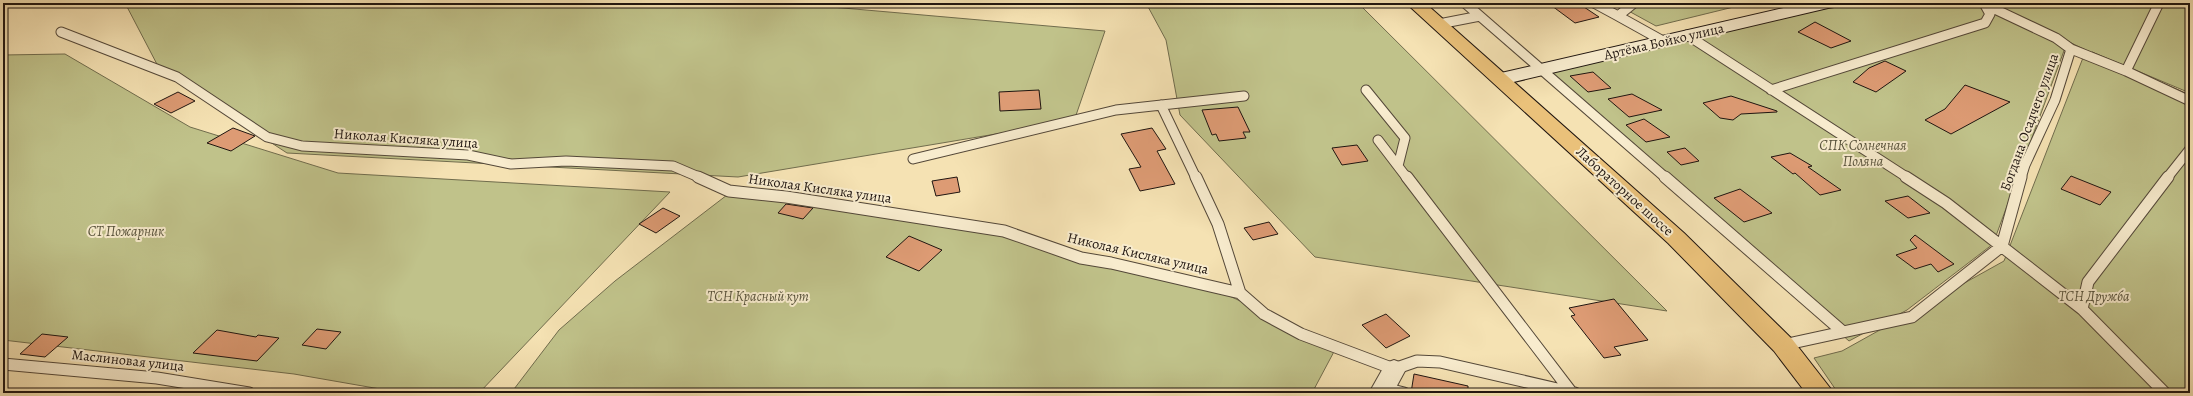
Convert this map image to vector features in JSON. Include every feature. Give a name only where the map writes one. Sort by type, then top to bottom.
[{"type":"main road","name":"Лабораторное шоссе","points":[[1415,3],[1676,238],[1783,345],[1821,393]]},
{"type":"main road","name":"Артёма Бойко улица","points":[[1501,79],[1663,42],[1823,3]]},
{"type":"lane","points":[[1465,3],[1843,332]]},
{"type":"lane","points":[[1594,3],[1663,42]]},
{"type":"lane","points":[[1618,16],[1634,3]]},
{"type":"lane","points":[[2126,71],[2158,3]]},
{"type":"lane","points":[[1983,4],[2056,38],[2071,49],[2126,71],[2190,101]]},
{"type":"lane","points":[[1771,90],[1985,23],[1990,14],[1983,4]]},
{"type":"lane","points":[[1439,24],[1480,16]]},
{"type":"lane","name":"Николая Кисляка улица","points":[[61,32],[177,77],[267,137],[302,146],[468,155],[511,164],[566,161],[672,166],[729,191],[786,197],[1004,231],[1081,258],[1111,262],[1240,293],[1264,314],[1391,386],[1417,362],[1440,362],[1573,393]]},
{"type":"lane","points":[[1687,35],[1946,203],[2082,309],[2165,393]]},
{"type":"lane","name":"Богдана Осадчего улица","points":[[2002,246],[2025,165],[2054,100],[2071,49]]},
{"type":"lane","points":[[1366,90],[1405,138],[1398,166]]},
{"type":"lane","points":[[913,159],[1116,110],[1244,96]]},
{"type":"lane","points":[[1161,105],[1218,224],[1240,293]]},
{"type":"lane","points":[[1378,140],[1573,393]]},
{"type":"lane","points":[[2082,309],[2088,282],[2190,149]]},
{"type":"lane","points":[[1783,345],[1912,316],[2002,246]]},
{"type":"lane","name":"Маслиновая улица","points":[[3,364],[74,369],[198,382],[249,393]]},
{"type":"green space","points":[[125,3],[786,3],[1105,31],[1074,121],[738,177],[287,153],[160,70]]},
{"type":"green space","points":[[1146,3],[1358,3],[1667,311],[1315,257],[1180,115],[1166,40]]},
{"type":"green space","points":[[1614,3],[1750,3],[1656,26]]},
{"type":"green space","name":"СПК Солнечная Поляна","points":[[1839,3],[1980,3],[2065,48],[1993,244],[1907,310],[1849,341],[1541,73]]},
{"type":"green space","name":"ТСН Дружба","points":[[1987,3],[2190,3],[2190,93],[2092,52],[2190,95],[2190,393],[1838,393],[1814,358],[1842,351],[2004,261],[2086,50]]},
{"type":"green space","name":"СТ Пожарник","points":[[65,54],[190,127],[338,173],[670,192],[479,393],[403,393],[294,374],[3,340],[3,55]]},
{"type":"green space","name":"ТСН Красный кут","points":[[727,195],[824,206],[1005,234],[1208,286],[1337,346],[1312,393],[511,393],[559,330],[615,281]]},
{"type":"building","points":[[1548,3],[1578,3],[1599,17],[1575,23]]},
{"type":"building","points":[[1815,22],[1851,41],[1831,48],[1798,32]]},
{"type":"building","points":[[1885,61],[1906,71],[1876,92],[1853,82],[1869,68]]},
{"type":"building","points":[[1593,72],[1611,88],[1588,92],[1570,76]]},
{"type":"building","points":[[1965,85],[2010,102],[1951,134],[1925,120],[1945,109]]},
{"type":"building","points":[[1039,90],[1041,109],[1000,111],[999,92]]},
{"type":"building","points":[[178,92],[195,101],[171,113],[154,104]]},
{"type":"building","points":[[1632,94],[1662,110],[1629,117],[1608,99]]},
{"type":"building","points":[[1731,96],[1777,112],[1741,114],[1733,120],[1720,118],[1703,103]]},
{"type":"building","points":[[1238,107],[1250,132],[1243,132],[1246,138],[1219,141],[1216,134],[1212,135],[1202,110]]},
{"type":"building","points":[[1644,119],[1670,137],[1646,142],[1626,125]]},
{"type":"building","points":[[233,128],[255,136],[231,151],[207,143]]},
{"type":"building","points":[[1152,128],[1166,149],[1157,151],[1175,184],[1140,191],[1129,169],[1141,167],[1121,134]]},
{"type":"building","points":[[1357,145],[1368,161],[1342,165],[1332,148]]},
{"type":"building","points":[[1685,148],[1699,161],[1681,165],[1667,152]]},
{"type":"building","points":[[1790,153],[1812,166],[1808,167],[1841,190],[1820,195],[1795,173],[1793,174],[1771,157]]},
{"type":"building","points":[[2071,176],[2111,192],[2100,205],[2061,189]]},
{"type":"building","points":[[957,177],[960,192],[936,196],[932,181]]},
{"type":"building","points":[[1740,189],[1772,213],[1744,222],[1714,198]]},
{"type":"building","points":[[1908,196],[1930,213],[1908,218],[1885,201]]},
{"type":"building","points":[[786,204],[813,208],[803,219],[778,213]]},
{"type":"building","points":[[663,208],[680,216],[656,233],[639,224]]},
{"type":"building","points":[[1269,222],[1278,234],[1253,240],[1244,228]]},
{"type":"building","points":[[1915,235],[1954,264],[1938,272],[1931,264],[1915,269],[1896,255],[1917,248],[1910,240]]},
{"type":"building","points":[[909,236],[942,250],[919,271],[886,257]]},
{"type":"building","points":[[1614,299],[1648,340],[1614,347],[1621,355],[1604,358],[1571,316],[1575,315],[1569,308]]},
{"type":"building","points":[[1386,314],[1410,336],[1386,348],[1362,325]]},
{"type":"building","points":[[317,329],[341,332],[326,349],[302,345]]},
{"type":"building","points":[[217,330],[256,337],[258,335],[279,338],[257,361],[193,353]]},
{"type":"building","points":[[42,334],[68,337],[45,357],[20,354]]},
{"type":"building","points":[[1414,374],[1468,386],[1468,393],[1411,393]]}]
